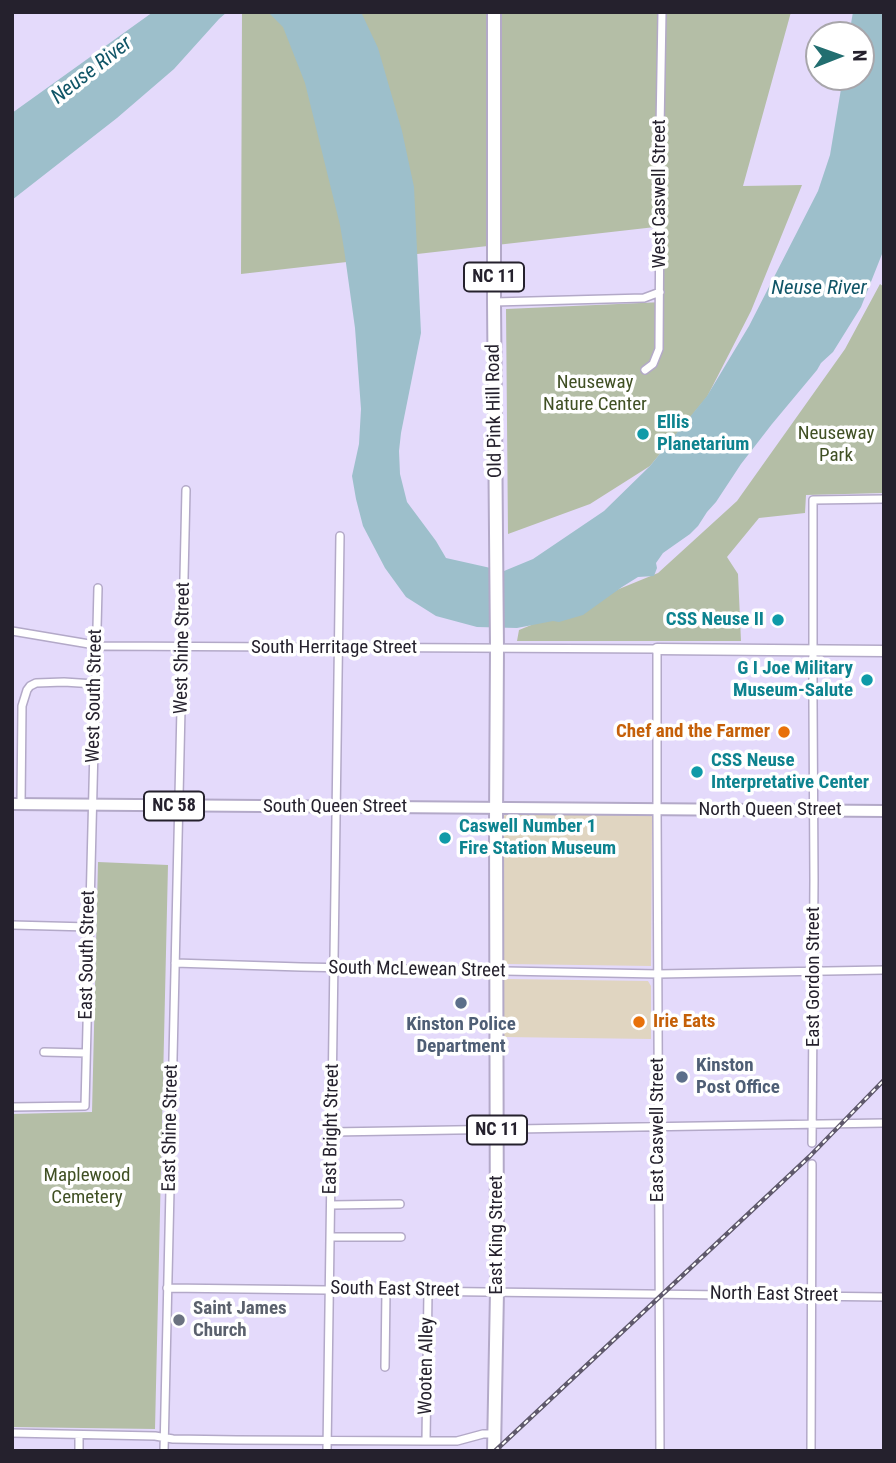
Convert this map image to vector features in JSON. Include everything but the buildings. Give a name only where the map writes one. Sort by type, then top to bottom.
[{"type":"highway","name":"Old Pink Hill Road","points":[[494,12],[496,809]]},
{"type":"highway","name":"East King Street","points":[[494,1451],[497,1291],[496,809]]},
{"type":"main road","name":"South Queen Street","points":[[17,804],[657,810]]},
{"type":"main road","name":"North Queen Street","points":[[657,810],[884,811]]},
{"type":"street","name":"West Caswell Street","points":[[645,370],[653,364],[659,349],[662,12]]},
{"type":"street","points":[[494,302],[644,298],[660,292]]},
{"type":"street","name":"West Shine Street","points":[[179,806],[186,490]]},
{"type":"street","name":"East Gordon Street","points":[[812,1143],[813,500],[884,499]]},
{"type":"street","name":"East Bright Street","points":[[327,1451],[340,536]]},
{"type":"street","name":"West South Street","points":[[93,805],[98,588]]},
{"type":"street","name":"South Herritage Street","points":[[12,631],[96,645],[338,648],[497,645],[657,649]]},
{"type":"street","points":[[657,810],[657,649],[884,651]]},
{"type":"street","points":[[17,804],[22,706],[27,690],[36,683],[95,684]]},
{"type":"street","name":"East South Street","points":[[12,1107],[85,1106],[93,805]]},
{"type":"street","name":"East Shine Street","points":[[164,1451],[179,806]]},
{"type":"street","name":"East Caswell Street","points":[[657,810],[658,1127],[662,1293],[660,1451]]},
{"type":"street","points":[[12,925],[89,927]]},
{"type":"street","name":"South McLewean Street","points":[[175,963],[658,974],[884,970]]},
{"type":"street","points":[[44,1052],[86,1054]]},
{"type":"street","points":[[332,1132],[884,1123]]},
{"type":"street","points":[[811,1451],[812,1164]]},
{"type":"street","points":[[331,1205],[400,1205]]},
{"type":"street","points":[[330,1237],[401,1237]]},
{"type":"street","name":"South East Street","points":[[167,1287],[662,1293]]},
{"type":"street","points":[[385,1367],[386,1290]]},
{"type":"street","name":"Wooten Alley","points":[[426,1441],[428,1291]]},
{"type":"street","name":"North East Street","points":[[662,1293],[884,1297]]},
{"type":"street","points":[[12,1433],[186,1439],[426,1441],[457,1441],[494,1434]]},
{"type":"street","points":[[79,1434],[79,1451]]},
{"type":"shaded area","points":[[506,813],[650,814],[651,966],[503,962],[502,819]]},
{"type":"shaded area","points":[[507,979],[648,981],[651,986],[651,1039],[503,1037],[503,985]]},
{"type":"green space","name":"Neuseway Nature Center","points":[[242,12],[791,12],[743,186],[802,185],[751,311],[707,397],[650,466],[590,504],[508,534],[506,309],[663,302],[664,226],[241,274]]},
{"type":"green space","name":"Neuseway Park","points":[[880,284],[884,287],[884,493],[806,495],[805,513],[759,518],[727,557],[738,574],[741,641],[517,641],[519,630],[658,573],[737,501],[845,349]]},
{"type":"green space","name":"Maplewood Cemetery","points":[[98,862],[168,865],[155,1429],[12,1427],[12,1114],[92,1112]]},
{"type":"water","name":"Neuse River","points":[[153,12],[227,12],[174,69],[117,118],[12,200],[12,113]]},
{"type":"water","name":"Neuse River","points":[[268,12],[361,12],[378,48],[402,131],[414,187],[421,333],[401,433],[400,474],[407,502],[446,558],[504,571],[533,559],[604,511],[650,466],[707,396],[749,326],[818,191],[830,155],[841,91],[875,91],[875,21],[851,21],[853,12],[884,12],[884,249],[861,307],[833,352],[772,424],[698,526],[663,553],[656,563],[654,576],[638,577],[583,615],[559,622],[517,628],[477,627],[436,616],[406,597],[385,568],[363,526],[352,476],[359,444],[361,409],[355,328],[340,225],[305,83],[283,27]]},
{"type":"railway","points":[[495,1451],[810,1156],[884,1080]]},
{"type":"place","name":"Ellis Planetarium","points":[[643,434]]},
{"type":"place","name":"CSS Neuse II","points":[[778,620]]},
{"type":"place","name":"G I Joe Military Museum-Salute","points":[[867,680]]},
{"type":"place","name":"Chef and the Farmer","points":[[784,732]]},
{"type":"place","name":"CSS Neuse Interpretative Center","points":[[697,772]]},
{"type":"place","name":"Caswell Number 1 Fire Station Museum","points":[[445,838]]},
{"type":"place","name":"Kinston Police Department","points":[[461,1003]]},
{"type":"place","name":"Irie Eats","points":[[639,1022]]},
{"type":"place","name":"Kinston Post Office","points":[[682,1077]]},
{"type":"place","name":"Saint James Church","points":[[179,1320]]}]
